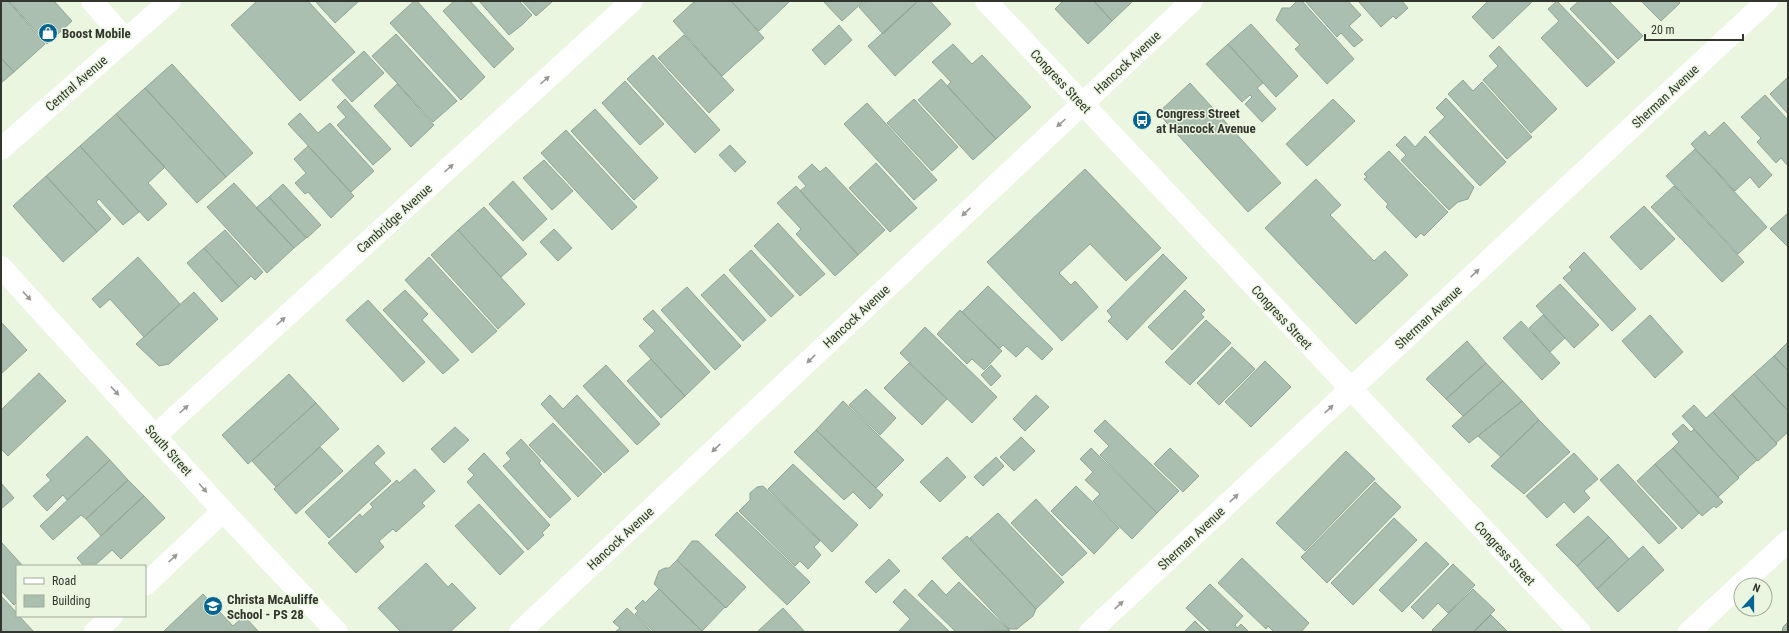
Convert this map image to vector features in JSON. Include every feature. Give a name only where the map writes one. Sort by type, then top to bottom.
[{"type":"street","points":[[92,1],[126,40]]},
{"type":"street","name":"Central Avenue","points":[[1,149],[170,1]]},
{"type":"street","name":"Cambridge Avenue","points":[[156,435],[632,1]]},
{"type":"street","name":"Congress Street","points":[[986,1],[1350,390],[1580,632]]},
{"type":"street","name":"Hancock Avenue","points":[[520,632],[1192,1]]},
{"type":"street","name":"Sherman Avenue","points":[[1090,632],[1766,1]]},
{"type":"street","name":"South Street","points":[[1,267],[156,435],[223,511],[337,632]]},
{"type":"street","points":[[146,583],[223,511]]},
{"type":"street","points":[[1689,632],[1788,541]]},
{"type":"street","points":[[95,632],[111,617]]},
{"type":"building","points":[[1,1],[8,1],[45,44],[14,72],[1,58]]},
{"type":"building","name":"Boost Mobile","points":[[9,1],[54,1],[72,21],[47,44]]},
{"type":"building","points":[[257,1],[308,1],[355,52],[300,101],[231,25]]},
{"type":"building","points":[[315,1],[359,1],[335,23]]},
{"type":"building","points":[[414,1],[417,1],[485,77],[461,100],[390,23]]},
{"type":"building","points":[[454,1],[470,1],[514,49],[494,68],[443,11]]},
{"type":"building","points":[[479,1],[519,1],[532,15],[509,35]]},
{"type":"building","points":[[522,1],[553,1],[536,16]]},
{"type":"building","points":[[695,1],[731,1],[764,38],[722,76],[673,21]]},
{"type":"building","points":[[731,1],[790,1],[759,31]]},
{"type":"building","points":[[823,1],[864,1],[842,21]]},
{"type":"building","points":[[866,1],[918,1],[883,34],[859,7]]},
{"type":"building","points":[[918,1],[930,1],[951,24],[895,76],[868,46]]},
{"type":"building","points":[[1063,1],[1094,1],[1112,21],[1088,44],[1055,9]]},
{"type":"building","points":[[1094,1],[1133,1],[1112,21]]},
{"type":"building","points":[[1297,1],[1302,1],[1354,59],[1327,84],[1295,49],[1300,45],[1276,20],[1282,8],[1290,8]]},
{"type":"building","points":[[1305,1],[1348,1],[1361,15],[1349,26],[1363,40],[1354,47],[1341,33],[1337,37]]},
{"type":"building","points":[[1358,1],[1402,1],[1408,8],[1396,19],[1393,16],[1381,27]]},
{"type":"building","points":[[1488,1],[1533,1],[1493,39],[1472,17]]},
{"type":"building","points":[[1557,1],[1615,62],[1587,87],[1541,38],[1559,21],[1548,9]]},
{"type":"building","points":[[1579,1],[1609,1],[1643,36],[1618,59],[1570,9]]},
{"type":"building","points":[[1641,1],[1678,1],[1680,3],[1661,21]]},
{"type":"building","points":[[1251,24],[1298,76],[1276,97],[1228,44]]},
{"type":"building","points":[[839,25],[852,40],[825,65],[812,50]]},
{"type":"building","points":[[396,34],[457,101],[433,122],[372,56]]},
{"type":"building","points":[[684,35],[734,90],[709,113],[658,58]]},
{"type":"building","points":[[953,44],[972,64],[982,55],[1031,107],[996,139],[947,86],[951,82],[932,62]]},
{"type":"building","points":[[1228,44],[1263,83],[1257,88],[1276,109],[1262,122],[1245,104],[1252,97],[1250,95],[1242,102],[1206,64]]},
{"type":"building","points":[[1499,46],[1557,109],[1531,133],[1483,80],[1498,66],[1489,56]]},
{"type":"building","points":[[364,51],[384,73],[352,102],[332,80]]},
{"type":"building","points":[[653,55],[720,130],[695,153],[627,79]]},
{"type":"building","points":[[1,58],[14,72],[1,83]]},
{"type":"building","points":[[172,64],[253,153],[226,177],[145,88]]},
{"type":"building","points":[[1788,77],[1788,114],[1770,94]]},
{"type":"building","points":[[941,79],[996,139],[973,160],[918,100]]},
{"type":"building","points":[[1463,80],[1473,91],[1482,82],[1532,137],[1507,159],[1448,94]]},
{"type":"building","points":[[625,81],[664,124],[640,145],[602,103]]},
{"type":"building","points":[[1190,83],[1281,183],[1248,212],[1158,113]]},
{"type":"building","points":[[397,84],[434,125],[411,147],[374,106]]},
{"type":"building","points":[[145,88],[226,177],[197,203],[116,114]]},
{"type":"building","points":[[1765,95],[1788,120],[1788,166],[1781,158],[1776,163],[1757,142],[1761,138],[1741,117]]},
{"type":"building","points":[[1446,98],[1506,162],[1480,186],[1429,132],[1445,117],[1436,108]]},
{"type":"building","points":[[345,99],[391,149],[373,165],[337,125],[346,117],[337,107]]},
{"type":"building","points":[[914,99],[958,147],[932,171],[887,123]]},
{"type":"building","points":[[1333,99],[1355,121],[1307,166],[1286,144]]},
{"type":"building","points":[[867,103],[937,180],[914,200],[844,124]]},
{"type":"building","points":[[595,109],[658,178],[634,200],[571,131]]},
{"type":"building","points":[[300,113],[318,133],[330,123],[374,171],[351,192],[288,124]]},
{"type":"building","points":[[116,114],[165,167],[148,183],[167,204],[148,221],[80,146]]},
{"type":"building","points":[[1724,122],[1772,175],[1759,188],[1750,177],[1735,191],[1691,144],[1705,131],[1709,136]]},
{"type":"building","points":[[566,130],[637,207],[612,230],[541,153]]},
{"type":"building","points":[[1405,136],[1415,147],[1425,136],[1474,187],[1468,199],[1458,202],[1449,210],[1401,160],[1406,155],[1396,145]]},
{"type":"building","points":[[730,145],[746,162],[735,172],[719,155]]},
{"type":"building","points":[[80,146],[139,212],[123,225],[99,199],[96,202],[111,219],[97,232],[46,176]]},
{"type":"building","points":[[308,146],[354,196],[331,218],[308,192],[305,194],[295,183],[306,173],[294,159]]},
{"type":"building","points":[[1695,149],[1767,227],[1738,254],[1666,176]]},
{"type":"building","points":[[1389,151],[1448,212],[1424,236],[1421,233],[1416,238],[1386,207],[1388,204],[1364,179],[1367,177],[1364,174]]},
{"type":"building","points":[[544,160],[573,191],[552,210],[523,178]]},
{"type":"building","points":[[876,163],[917,208],[890,232],[849,188]]},
{"type":"building","points":[[812,164],[820,172],[826,167],[885,230],[858,255],[800,191],[806,186],[798,177]]},
{"type":"building","points":[[1085,169],[1161,248],[1126,281],[1090,244],[1059,273],[1071,285],[1075,281],[1098,307],[1062,341],[987,262]]},
{"type":"building","points":[[46,176],[97,232],[63,262],[13,206]]},
{"type":"building","points":[[1316,179],[1341,205],[1330,215],[1374,261],[1385,251],[1408,275],[1356,324],[1265,228]]},
{"type":"building","points":[[513,181],[547,219],[523,241],[489,204]]},
{"type":"building","points":[[234,183],[294,248],[267,273],[207,207]]},
{"type":"building","points":[[283,184],[321,225],[307,238],[269,197]]},
{"type":"building","points":[[796,186],[858,255],[835,276],[796,234],[801,229],[777,203]]},
{"type":"building","points":[[1674,186],[1744,262],[1722,282],[1651,207]]},
{"type":"building","points":[[269,197],[306,238],[294,248],[256,208]]},
{"type":"building","points":[[1644,206],[1675,239],[1641,270],[1610,237]]},
{"type":"building","points":[[484,207],[527,254],[501,277],[458,230]]},
{"type":"building","points":[[1788,213],[1788,247],[1770,229]]},
{"type":"building","points":[[778,223],[825,274],[800,296],[754,246]]},
{"type":"building","points":[[554,229],[572,248],[558,261],[540,242]]},
{"type":"building","points":[[225,230],[263,272],[255,280],[251,276],[239,287],[204,248]]},
{"type":"building","points":[[458,230],[525,304],[498,329],[431,255]]},
{"type":"building","points":[[204,248],[239,287],[222,302],[187,263]]},
{"type":"building","points":[[751,250],[794,296],[771,317],[729,270]]},
{"type":"building","points":[[1584,252],[1636,309],[1612,331],[1563,278],[1572,270],[1569,267]]},
{"type":"building","points":[[1163,254],[1187,278],[1127,340],[1108,321],[1112,317],[1107,311]]},
{"type":"building","points":[[138,257],[180,304],[144,337],[110,299],[100,308],[92,299]]},
{"type":"building","points":[[429,257],[497,331],[472,353],[405,280]]},
{"type":"building","points":[[724,274],[766,320],[743,341],[701,295]]},
{"type":"building","points":[[1560,284],[1599,325],[1574,348],[1536,306]]},
{"type":"building","points":[[988,286],[1053,349],[1042,360],[1027,346],[1016,357],[1003,345],[999,349],[962,312]]},
{"type":"building","points":[[687,287],[741,346],[715,370],[661,310]]},
{"type":"building","points":[[405,290],[428,314],[422,320],[459,360],[443,374],[383,310]]},
{"type":"building","points":[[1185,290],[1205,310],[1201,314],[1204,317],[1172,350],[1148,327]]},
{"type":"building","points":[[194,292],[218,319],[169,364],[159,366],[136,344]]},
{"type":"building","points":[[368,300],[425,362],[403,382],[346,320]]},
{"type":"building","points":[[653,310],[710,372],[685,396],[639,346],[655,331],[643,319]]},
{"type":"building","points":[[960,310],[1002,351],[984,370],[972,359],[967,364],[937,334]]},
{"type":"building","points":[[1543,315],[1565,338],[1550,352],[1529,328]]},
{"type":"building","points":[[1650,315],[1683,352],[1655,378],[1622,341]]},
{"type":"building","points":[[1206,320],[1231,343],[1190,385],[1165,362]]},
{"type":"building","points":[[1521,321],[1560,363],[1542,380],[1503,338]]},
{"type":"building","points":[[1,322],[27,350],[1,374]]},
{"type":"building","points":[[925,327],[997,397],[972,423],[900,353]]},
{"type":"building","points":[[1467,341],[1486,363],[1446,399],[1426,379]]},
{"type":"building","points":[[1788,342],[1788,371],[1774,356]]},
{"type":"building","points":[[1232,347],[1255,369],[1219,405],[1197,383]]},
{"type":"building","points":[[1774,356],[1788,371],[1788,411],[1754,374]]},
{"type":"building","points":[[651,359],[685,396],[661,418],[627,381]]},
{"type":"building","points":[[1265,361],[1291,387],[1251,427],[1225,402]]},
{"type":"building","points":[[909,363],[947,399],[922,425],[884,388]]},
{"type":"building","points":[[1486,363],[1503,381],[1463,416],[1446,399]]},
{"type":"building","points":[[606,365],[660,424],[637,445],[583,386]]},
{"type":"building","points":[[991,365],[1001,376],[991,386],[981,375]]},
{"type":"building","points":[[39,373],[66,401],[8,456],[1,449],[1,410]]},
{"type":"building","points":[[289,374],[316,403],[248,464],[222,435]]},
{"type":"building","points":[[1754,374],[1788,411],[1788,432],[1776,443],[1732,394]]},
{"type":"building","points":[[1503,381],[1522,401],[1469,443],[1452,426]]},
{"type":"building","points":[[866,389],[896,418],[880,435],[849,405]]},
{"type":"building","points":[[1732,394],[1777,444],[1758,461],[1713,412]]},
{"type":"building","points":[[550,395],[563,409],[577,395],[629,451],[604,473],[541,404]]},
{"type":"building","points":[[1036,395],[1049,407],[1025,431],[1013,419]]},
{"type":"building","points":[[843,401],[904,460],[876,488],[816,430]]},
{"type":"building","points":[[1522,401],[1539,420],[1501,457],[1478,436]]},
{"type":"building","points":[[316,403],[339,429],[276,487],[252,461]]},
{"type":"building","points":[[1694,405],[1706,418],[1713,412],[1757,460],[1738,477],[1682,416]]},
{"type":"building","points":[[1105,420],[1179,491],[1157,513],[1100,455],[1109,446],[1094,431]]},
{"type":"building","points":[[1539,420],[1570,452],[1524,494],[1491,466]]},
{"type":"building","points":[[553,423],[602,474],[578,497],[529,445]]},
{"type":"building","points":[[1683,424],[1691,432],[1694,429],[1739,478],[1718,497],[1673,448],[1679,442],[1672,434]]},
{"type":"building","points":[[455,427],[469,440],[444,463],[431,449]]},
{"type":"building","points":[[816,430],[883,495],[870,509],[853,492],[844,500],[794,452]]},
{"type":"building","points":[[87,436],[110,460],[67,500],[63,495],[47,511],[33,496],[51,480],[46,475]]},
{"type":"building","points":[[1021,437],[1035,451],[1014,471],[1000,457]]},
{"type":"building","points":[[521,439],[541,461],[539,463],[571,499],[550,518],[503,466],[511,459],[506,453]]},
{"type":"building","points":[[378,445],[385,453],[374,463],[391,481],[329,538],[305,512]]},
{"type":"building","points":[[320,447],[343,471],[296,514],[274,489]]},
{"type":"building","points":[[1091,448],[1157,513],[1132,539],[1093,501],[1100,494],[1085,480],[1093,472],[1080,459]]},
{"type":"building","points":[[1170,448],[1199,476],[1183,492],[1154,464]]},
{"type":"building","points":[[1673,448],[1723,502],[1716,508],[1714,506],[1702,516],[1655,464]]},
{"type":"building","points":[[1346,451],[1375,479],[1305,551],[1276,523]]},
{"type":"building","points":[[484,453],[550,525],[542,533],[544,535],[528,550],[467,482],[474,475],[468,469]]},
{"type":"building","points":[[1574,453],[1598,479],[1584,491],[1590,498],[1574,513],[1564,502],[1547,518],[1526,496]]},
{"type":"building","points":[[947,457],[966,477],[940,502],[920,482]]},
{"type":"building","points":[[996,457],[1004,466],[983,486],[974,477]]},
{"type":"building","points":[[110,460],[128,480],[86,519],[81,515],[53,540],[40,526]]},
{"type":"building","points":[[793,464],[858,525],[832,552],[768,489]]},
{"type":"building","points":[[1618,464],[1677,528],[1659,544],[1600,480]]},
{"type":"building","points":[[1655,464],[1699,513],[1682,529],[1637,481]]},
{"type":"building","points":[[415,469],[435,491],[422,503],[425,506],[396,532],[393,529],[379,541],[384,547],[356,573],[328,543],[360,514],[362,517],[373,507],[370,504],[397,480],[399,483]]},
{"type":"building","points":[[128,480],[144,496],[101,536],[86,519]]},
{"type":"building","points":[[1375,482],[1401,507],[1327,583],[1301,557]]},
{"type":"building","points":[[1,483],[14,498],[1,509]]},
{"type":"building","points":[[763,486],[820,541],[814,547],[821,555],[808,569],[800,561],[795,566],[739,511],[750,500],[750,493],[757,487]]},
{"type":"building","points":[[1076,486],[1119,528],[1094,554],[1051,511]]},
{"type":"building","points":[[144,496],[165,518],[121,559],[112,550],[95,565],[83,565],[77,558]]},
{"type":"building","points":[[1036,499],[1087,553],[1062,576],[1011,523]]},
{"type":"building","points":[[479,504],[524,552],[500,575],[455,526]]},
{"type":"building","points":[[737,512],[810,582],[787,605],[715,535]]},
{"type":"building","points":[[998,513],[1064,582],[1036,609],[970,538]]},
{"type":"building","points":[[1588,516],[1609,537],[1577,566],[1556,545]]},
{"type":"building","points":[[1394,518],[1417,540],[1353,605],[1331,583]]},
{"type":"building","points":[[967,536],[1036,609],[1033,616],[1017,629],[1009,629],[942,558]]},
{"type":"building","points":[[1609,537],[1629,559],[1597,589],[1577,566]]},
{"type":"building","points":[[692,541],[698,541],[746,587],[726,608],[677,560]]},
{"type":"building","points":[[1,542],[22,565],[16,565],[16,603],[14,605],[1,591]]},
{"type":"building","points":[[1426,542],[1449,564],[1402,612],[1379,590]]},
{"type":"building","points":[[1643,546],[1664,570],[1618,612],[1597,589]]},
{"type":"building","points":[[1242,558],[1309,623],[1301,632],[1274,632],[1268,626],[1266,629],[1218,583]]},
{"type":"building","points":[[889,559],[900,571],[876,593],[865,582]]},
{"type":"building","points":[[677,560],[725,607],[702,631],[654,584],[659,571],[669,568]]},
{"type":"building","points":[[426,563],[448,587],[452,583],[476,608],[450,632],[401,632],[378,608]]},
{"type":"building","points":[[1453,564],[1475,585],[1448,613],[1438,603],[1423,619],[1411,607]]},
{"type":"building","points":[[932,580],[946,595],[959,582],[1010,631],[956,632],[918,595]]},
{"type":"building","points":[[1210,584],[1243,616],[1235,625],[1237,628],[1241,624],[1249,632],[1211,632],[1186,608]]},
{"type":"building","points":[[659,589],[703,632],[654,632],[635,614],[638,611],[635,608],[643,600],[645,603]]},
{"type":"building","points":[[905,589],[950,632],[899,631],[910,619],[893,602]]},
{"type":"building","points":[[1473,589],[1495,610],[1473,632],[1434,632],[1432,630]]},
{"type":"building","points":[[203,594],[233,626],[244,616],[259,632],[163,632]]},
{"type":"building","points":[[1,596],[16,612],[16,617],[20,617],[34,632],[1,632]]},
{"type":"building","points":[[627,608],[652,632],[615,632],[620,628],[613,622]]},
{"type":"building","points":[[783,608],[805,632],[757,632]]},
{"type":"building","points":[[1491,615],[1508,632],[1474,632]]},
{"type":"building","points":[[1195,621],[1206,632],[1184,632]]},
{"type":"building","points":[[1787,623],[1788,632],[1782,632],[1783,627]]},
{"type":"place","name":"Boost Mobile","points":[[48,33]]},
{"type":"place","name":"Congress Street at Hancock Avenue","points":[[1142,120]]},
{"type":"place","name":"Christa McAuliffe School - PS 28","points":[[213,606]]}]
